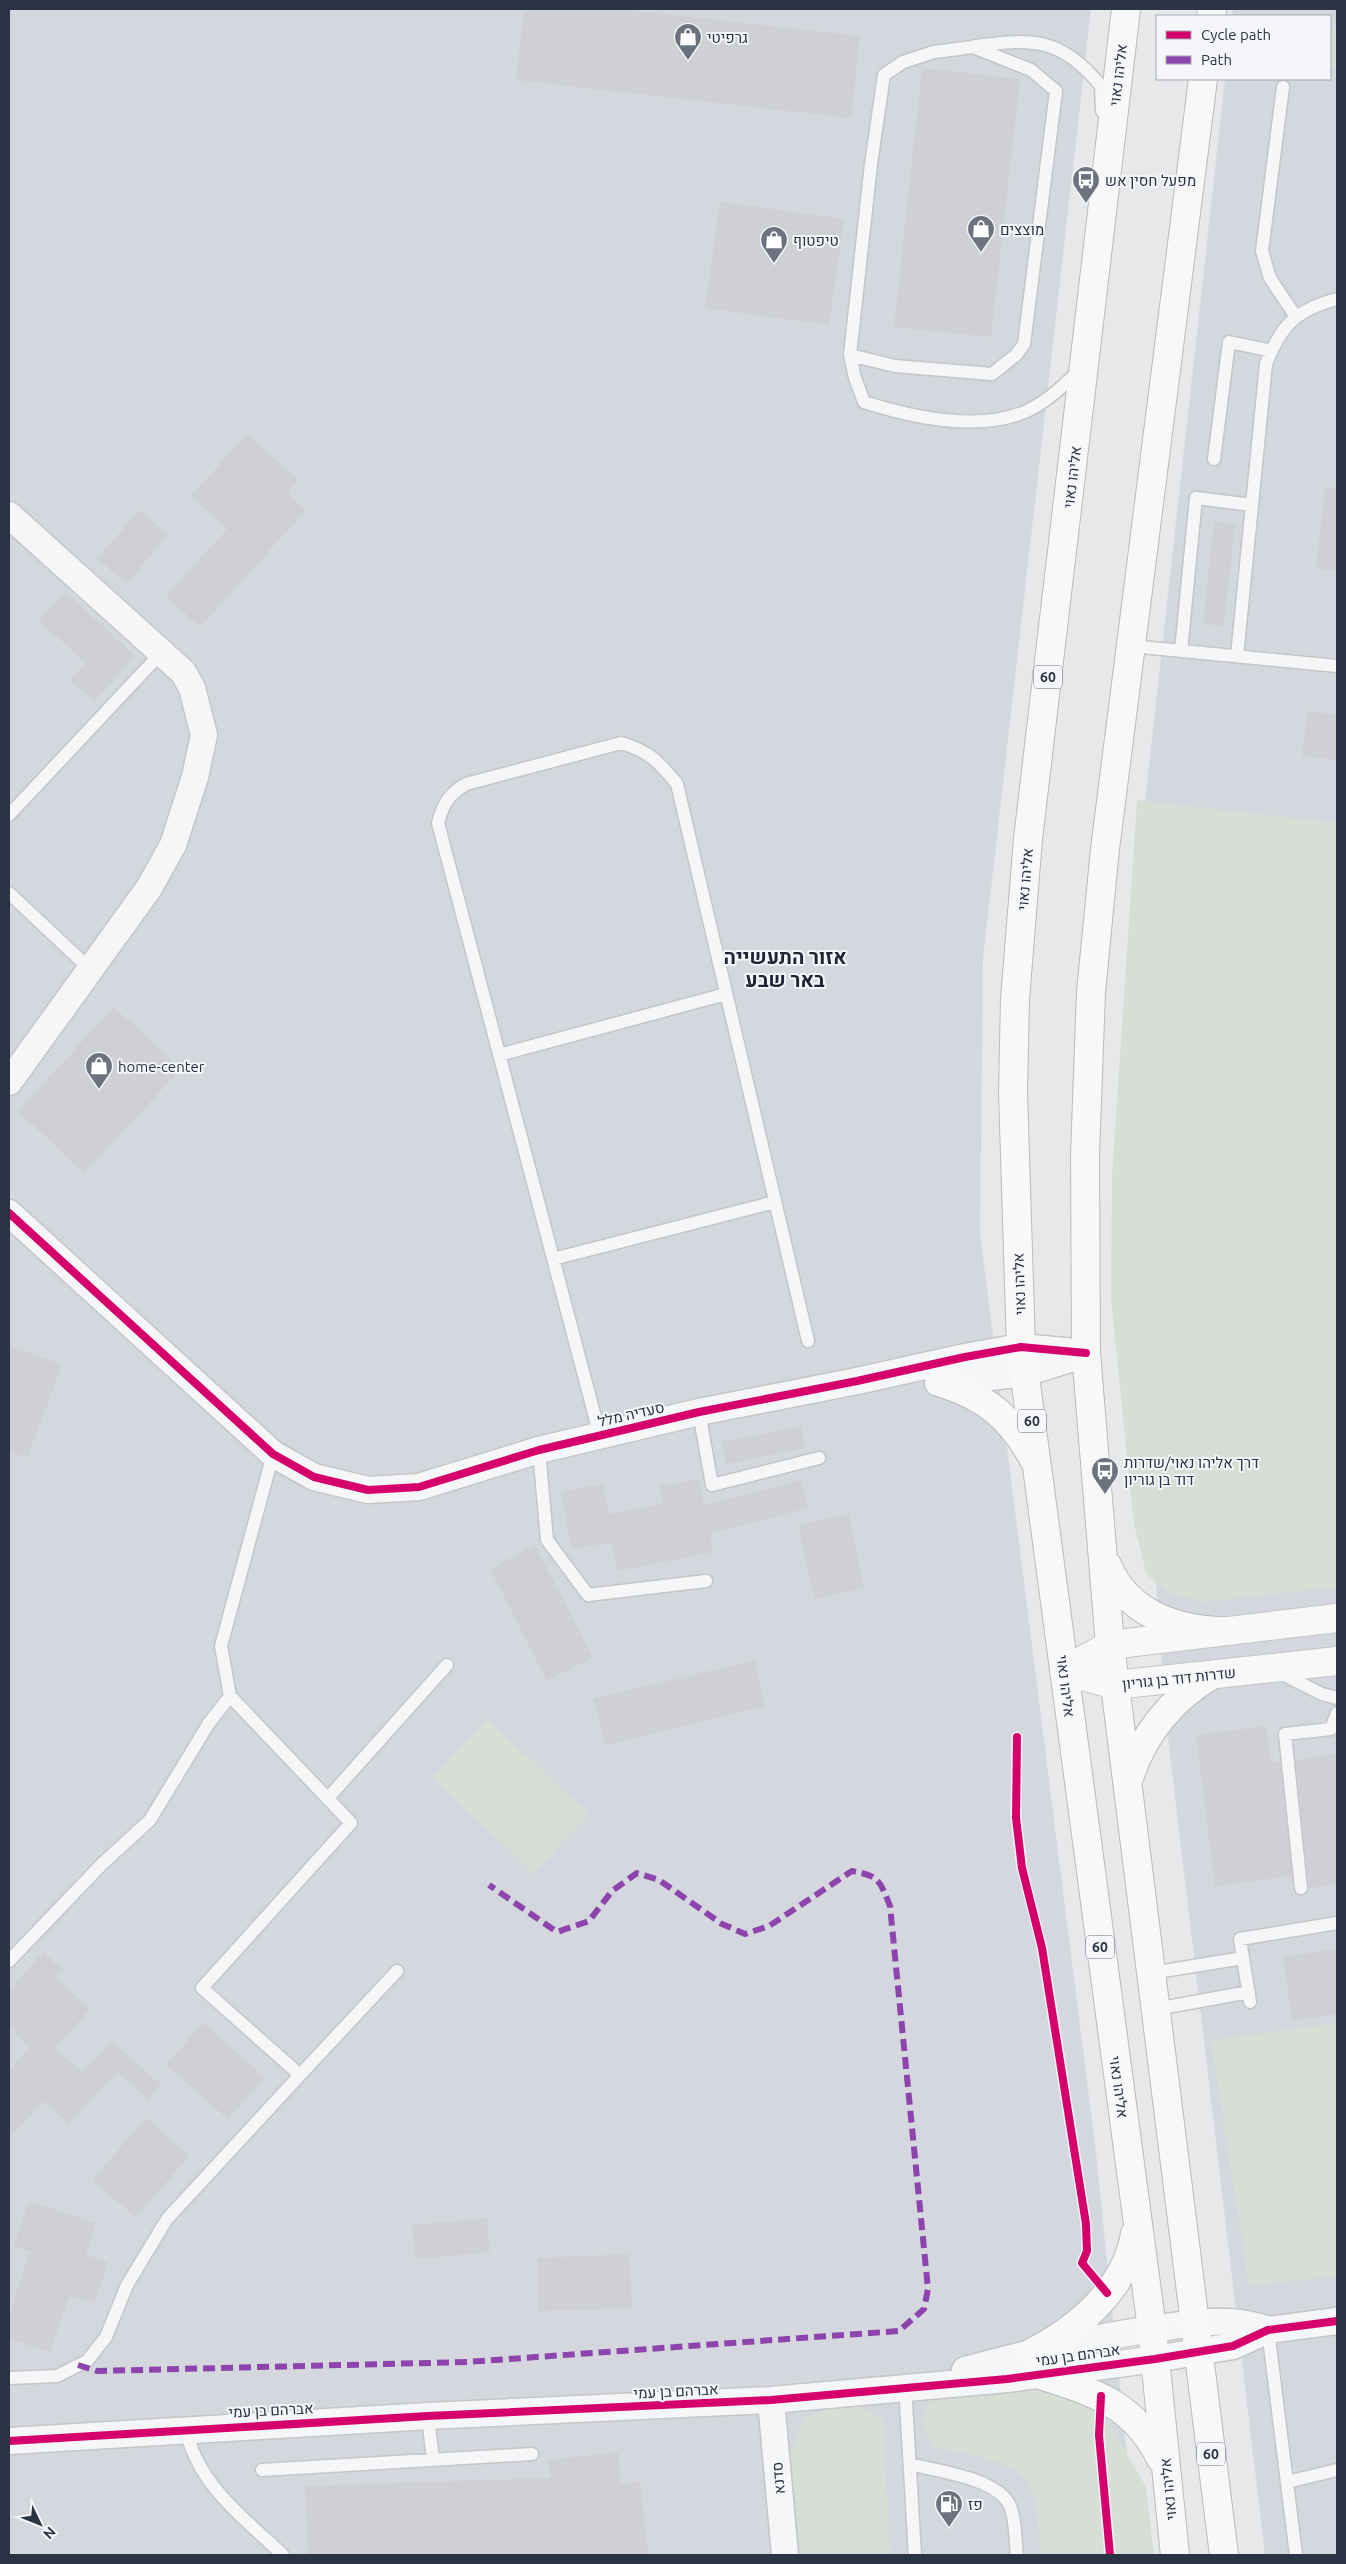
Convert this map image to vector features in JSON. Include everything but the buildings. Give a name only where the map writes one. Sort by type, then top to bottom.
[{"type":"main road","name":"אליהו נאוי","points":[[1126,9],[1028,840],[1015,999],[1013,1092],[1023,1360],[1152,2329],[1175,2555]]},
{"type":"main road","name":"60","points":[[1203,80],[1155,470],[1105,849],[1091,992],[1085,1155],[1086,1353],[1110,1645],[1224,2555]]},
{"type":"main road","points":[[942,1383],[979,1397],[995,1408],[1021,1438],[1039,1470]]},
{"type":"main road","points":[[1104,1558],[1112,1578],[1121,1591],[1150,1614],[1189,1629],[1224,1632]]},
{"type":"main road","points":[[1064,1671],[1110,1645],[1337,1618]]},
{"type":"main road","name":"שדרות דוד בן גוריון","points":[[1064,1671],[1115,1685],[1337,1661]]},
{"type":"main road","points":[[1127,1782],[1142,1746],[1164,1714],[1191,1688],[1212,1675]]},
{"type":"main road","points":[[1137,2222],[1130,2255],[1107,2293],[1083,2318],[1051,2343],[1035,2363],[1081,2388],[1118,2405],[1142,2427],[1152,2441],[1166,2470]]},
{"type":"street","points":[[9,515],[182,672],[192,688],[204,735],[195,777],[173,845],[149,888],[9,1082]]},
{"type":"street","name":"סעדיה מלל","points":[[9,1213],[273,1454],[314,1477],[368,1490],[419,1487],[539,1450],[699,1412],[857,1381],[964,1356],[1023,1360]]},
{"type":"street","name":"סעדיה מלל","points":[[857,1381],[942,1383],[1023,1360],[1086,1353]]},
{"type":"street","name":"אברהם בן עמי","points":[[1035,2363],[1083,2340],[1152,2329],[1212,2321],[1246,2323],[1268,2330]]},
{"type":"street","name":"אברהם בן עמי","points":[[9,2441],[186,2429],[771,2400],[905,2386],[1035,2363],[1155,2359],[1199,2353],[1233,2346],[1268,2330],[1337,2321]]},
{"type":"street","name":"סדנא","points":[[771,2400],[785,2555]]},
{"type":"lane","points":[[1085,363],[1070,380],[1023,413],[981,422],[904,415],[864,402],[855,378],[850,354],[871,164],[884,75],[903,62],[934,52],[1034,42],[1063,52],[1076,59],[1101,86],[1105,193]]},
{"type":"lane","points":[[850,354],[894,366],[992,374],[1016,355],[1024,344],[1056,91],[1031,70],[973,47]]},
{"type":"lane","points":[[1283,87],[1262,251],[1270,278],[1296,317]]},
{"type":"lane","points":[[1237,656],[1266,364],[1277,337],[1296,317],[1320,304],[1337,299]]},
{"type":"lane","points":[[1214,459],[1229,342],[1272,351]]},
{"type":"lane","points":[[1182,651],[1196,498],[1252,506]]},
{"type":"lane","points":[[1131,646],[1337,666]]},
{"type":"lane","points":[[9,815],[162,652]]},
{"type":"lane","points":[[600,1436],[438,823],[442,805],[452,792],[466,784],[621,743],[639,748],[658,761],[677,784],[808,1341]]},
{"type":"lane","points":[[9,893],[90,969]]},
{"type":"lane","points":[[499,1055],[726,994]]},
{"type":"lane","points":[[553,1259],[775,1202]]},
{"type":"lane","points":[[699,1412],[712,1485],[819,1458]]},
{"type":"lane","points":[[539,1450],[547,1540],[588,1595],[706,1581]]},
{"type":"lane","points":[[273,1454],[221,1646],[230,1696],[351,1823],[202,1988],[300,2075]]},
{"type":"lane","points":[[328,1798],[447,1665]]},
{"type":"lane","points":[[1271,1668],[1322,1694],[1337,1698]]},
{"type":"lane","points":[[9,1961],[102,1864],[150,1820],[209,1723],[230,1696]]},
{"type":"lane","points":[[1301,1888],[1285,1734],[1331,1729],[1337,1713]]},
{"type":"lane","points":[[1156,2009],[1250,1997],[1240,1939],[1337,1923]]},
{"type":"lane","points":[[1151,1973],[1243,1958]]},
{"type":"lane","points":[[9,2378],[57,2376],[87,2361],[106,2337],[127,2285],[167,2219],[396,1971]]},
{"type":"lane","points":[[1268,2330],[1296,2555]]},
{"type":"lane","points":[[905,2386],[915,2555]]},
{"type":"lane","points":[[428,2416],[433,2460]]},
{"type":"lane","points":[[186,2429],[190,2449],[201,2471],[216,2490],[283,2555]]},
{"type":"lane","points":[[262,2470],[532,2454]]},
{"type":"lane","points":[[910,2464],[979,2482],[1003,2494],[1011,2507],[1017,2555]]},
{"type":"lane","points":[[1287,2482],[1337,2470]]},
{"type":"path","points":[[1086,2224],[1087,2251],[1082,2262],[1107,2293]]},
{"type":"shaded area","points":[[9,9],[1091,9],[983,959],[980,1233],[1096,2153],[1137,2555],[9,2555]]},
{"type":"shaded area","points":[[1233,9],[1337,9],[1337,2555],[1265,2555],[1167,1729],[1127,1198],[1131,928],[1225,80],[1331,80],[1331,15],[1232,15]]},
{"type":"shaded area","points":[[1331,29],[1337,30],[1337,69],[1331,68]]},
{"type":"shaded area","points":[[1137,800],[1337,823],[1337,1587],[1205,1602],[1168,1594],[1146,1573],[1134,1524],[1111,1299],[1112,1175]]},
{"type":"shaded area","points":[[487,1719],[589,1814],[534,1873],[432,1778]]},
{"type":"shaded area","points":[[1337,2023],[1337,2276],[1249,2286],[1211,2040]]},
{"type":"shaded area","points":[[1052,2386],[1093,2408],[1110,2424],[1146,2487],[1154,2555],[1042,2555],[1035,2501],[1028,2482],[1018,2473],[991,2460],[935,2448],[926,2433],[924,2415],[932,2392]]},
{"type":"shaded area","points":[[859,2406],[883,2419],[890,2555],[801,2555],[790,2454],[805,2418],[827,2409]]},
{"type":"marked path","points":[[78,2365],[97,2371],[467,2362],[899,2331],[924,2309],[928,2289],[890,1906],[878,1881],[868,1875],[852,1871],[769,1926],[745,1934],[722,1924],[659,1880],[637,1873],[612,1891],[589,1921],[557,1932],[489,1885]]},
{"type":"cycle path","points":[[9,1213],[273,1454],[314,1477],[368,1490],[419,1487],[539,1450],[699,1412],[857,1381],[965,1357],[1021,1347],[1086,1353]]},
{"type":"cycle path","points":[[1017,1737],[1016,1818],[1022,1868],[1042,1948],[1086,2224],[1087,2251],[1082,2263],[1107,2293]]},
{"type":"cycle path","points":[[9,2441],[428,2416],[771,2400],[1007,2379],[1155,2359],[1233,2346],[1268,2330],[1337,2321]]},
{"type":"cycle path","points":[[1101,2396],[1099,2435],[1110,2555]]},
{"type":"place","name":"גרפיטי","points":[[688,61]]},
{"type":"place","name":"מפעל חסין אש","points":[[1086,204]]},
{"type":"place","name":"מוצצים","points":[[981,253]]},
{"type":"place","name":"טיפטוף","points":[[774,264]]},
{"type":"place","name":"home-center","points":[[99,1090]]},
{"type":"place","name":"דרך אליהו נאוי/שדרות דוד בן גוריון","points":[[1105,1495]]},
{"type":"place","name":"פז","points":[[949,2528]]},
{"type":"district","name":"אזור התעשייה באר שבע","points":[[785,968]]}]
